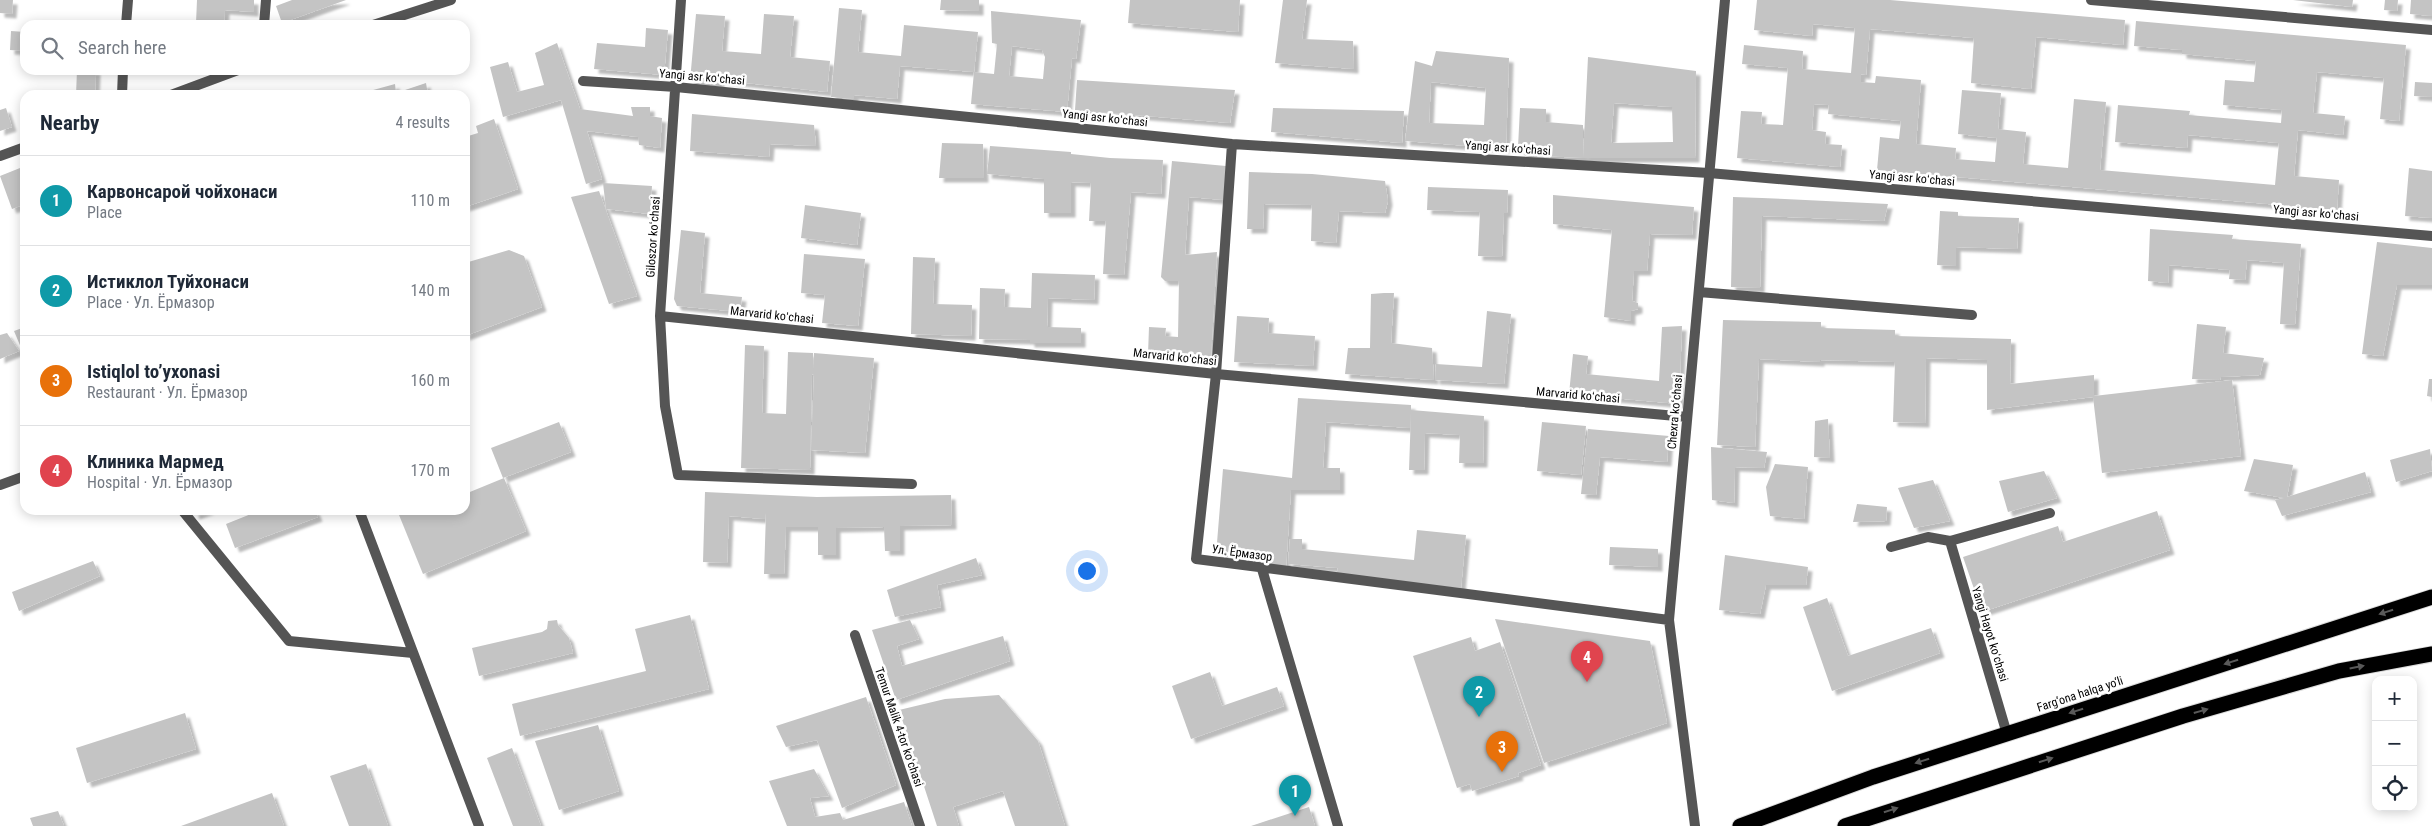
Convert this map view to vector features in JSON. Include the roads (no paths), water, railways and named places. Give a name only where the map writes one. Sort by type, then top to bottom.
[{"type":"highway","name":"Farg‘ona halqa yo‘li","points":[[1740,826],[1873,777],[2432,597]]},
{"type":"highway","points":[[1845,826],[2183,716],[2339,671],[2432,654]]},
{"type":"street","points":[[126,20],[128,0]]},
{"type":"street","points":[[264,20],[266,0]]},
{"type":"street","points":[[389,20],[451,0]]},
{"type":"street","name":"Giloszor koʻchasi","points":[[681,0],[660,316],[665,406],[678,475],[912,484]]},
{"type":"street","name":"Chexra koʻchasi","points":[[1695,826],[1669,620],[1725,0]]},
{"type":"street","points":[[2091,0],[2432,30]]},
{"type":"street","points":[[122,90],[123,75]]},
{"type":"street","points":[[184,90],[224,75]]},
{"type":"street","name":"Yangi asr koʻchasi","points":[[583,81],[676,87],[1232,144],[1709,173],[2432,236]]},
{"type":"street","name":"Ул. Ёрмазор","points":[[1232,144],[1216,374],[1196,559],[1669,620]]},
{"type":"street","points":[[0,156],[20,149]]},
{"type":"street","points":[[1698,292],[1972,315]]},
{"type":"street","name":"Marvarid koʻchasi","points":[[660,316],[1216,374],[1687,418]]},
{"type":"street","points":[[0,485],[20,478]]},
{"type":"street","points":[[1891,547],[1928,537],[1950,541],[2050,513]]},
{"type":"street","points":[[186,515],[289,641],[413,654]]},
{"type":"street","points":[[361,515],[479,826]]},
{"type":"street","name":"Yangi Hayot koʻchasi","points":[[1950,541],[2007,734]]},
{"type":"street","points":[[1262,569],[1338,826]]},
{"type":"street","name":"Temur Malik 4-tor koʻchasi","points":[[855,636],[920,826]]},
{"type":"place","name":"Клиника Мармед","points":[[1587,682]]},
{"type":"place","name":"Истиклол Туйхонаси","points":[[1479,717]]},
{"type":"place","name":"Istiqlol to’yxonasi","points":[[1502,772]]},
{"type":"place","name":"Карвонсарой чойхонаси","points":[[1295,816]]}]
